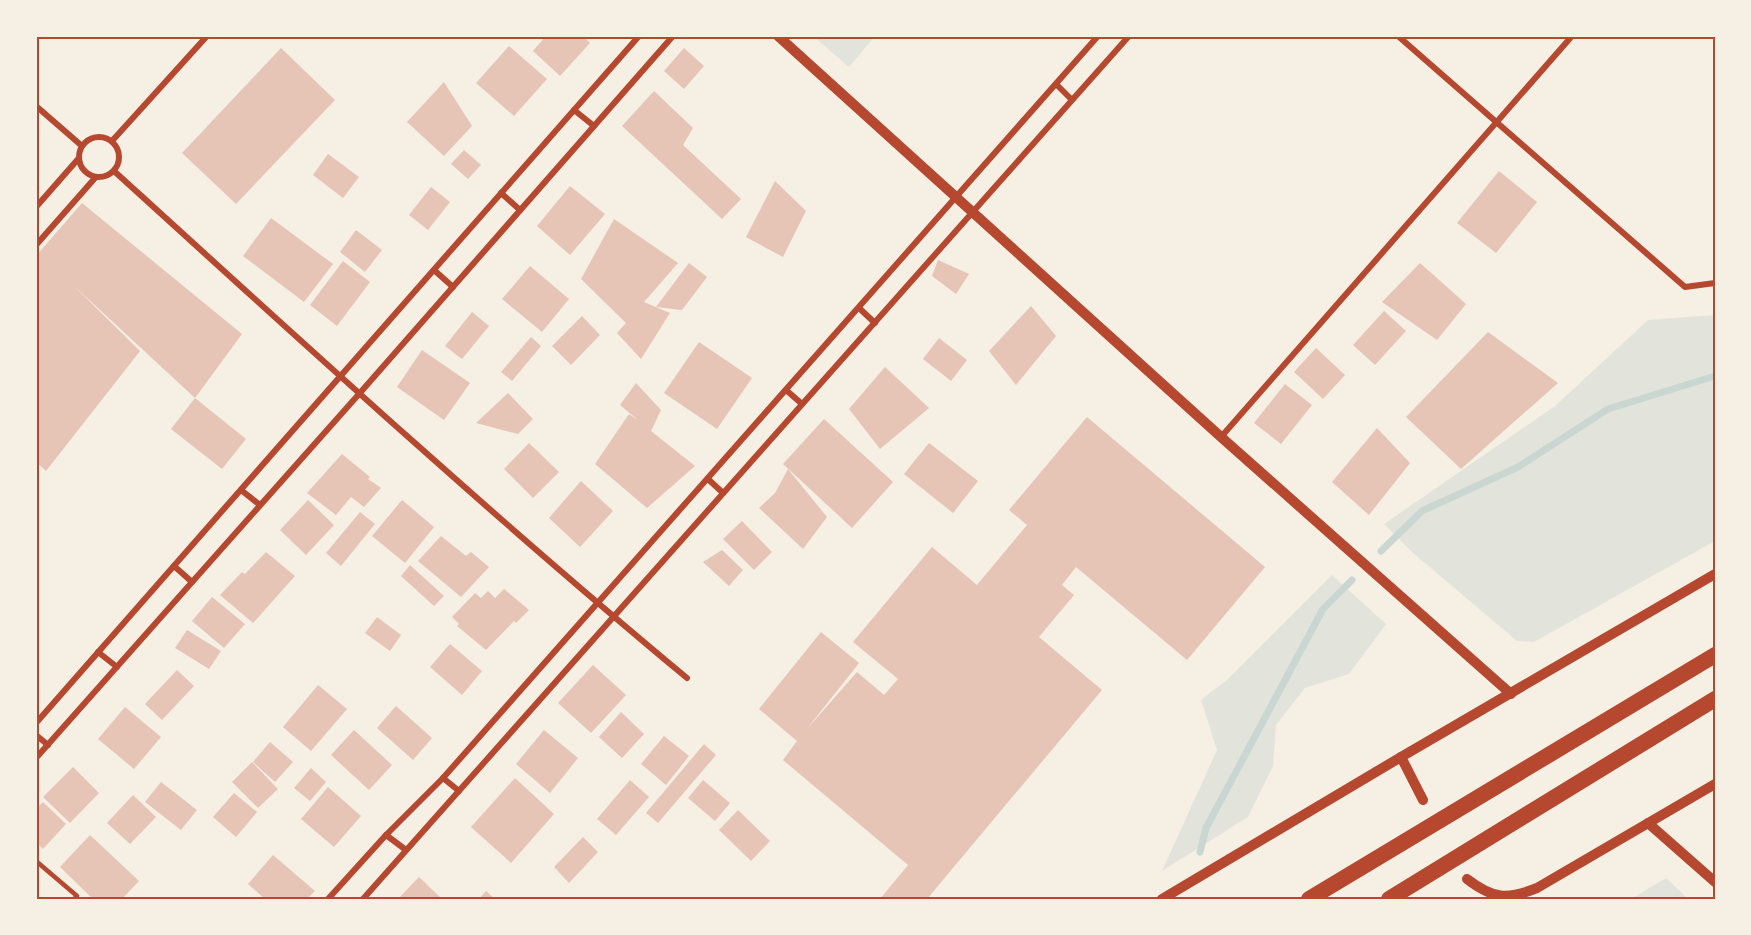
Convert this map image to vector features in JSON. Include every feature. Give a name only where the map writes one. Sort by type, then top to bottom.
[{"type":"highway","points":[[1309,899],[1637,704],[1715,655]]},
{"type":"highway","points":[[1389,899],[1715,699]]},
{"type":"street","points":[[112,141],[207,36]]},
{"type":"street","points":[[36,723],[639,36]]},
{"type":"street","points":[[36,758],[673,36]]},
{"type":"street","points":[[778,36],[1221,437],[1511,694]]},
{"type":"street","points":[[328,899],[386,835],[443,778],[1098,36]]},
{"type":"street","points":[[363,899],[1129,36]]},
{"type":"street","points":[[1398,36],[1685,287],[1715,283]]},
{"type":"street","points":[[1221,437],[1572,36]]},
{"type":"street","points":[[1056,84],[1072,100]]},
{"type":"street","points":[[36,106],[82,146]]},
{"type":"street","points":[[574,110],[594,126]]},
{"type":"street","points":[[36,207],[79,158],[82,146],[93,138],[100,137],[112,141],[116,146],[119,159],[114,171],[108,176],[95,178],[36,245]]},
{"type":"street","points":[[79,158],[84,171],[95,178]]},
{"type":"street","points":[[114,171],[359,394],[687,678]]},
{"type":"street","points":[[501,193],[520,210]]},
{"type":"street","points":[[434,270],[453,287]]},
{"type":"street","points":[[859,308],[875,323]]},
{"type":"street","points":[[786,390],[802,404]]},
{"type":"street","points":[[708,479],[723,493]]},
{"type":"street","points":[[241,490],[260,505]]},
{"type":"street","points":[[174,566],[192,582]]},
{"type":"street","points":[[1162,899],[1715,574]]},
{"type":"street","points":[[99,652],[117,667]]},
{"type":"street","points":[[36,735],[48,745]]},
{"type":"street","points":[[1401,757],[1423,800]]},
{"type":"street","points":[[443,778],[459,791]]},
{"type":"street","points":[[1467,879],[1482,890],[1496,895],[1518,895],[1537,888],[1715,784]]},
{"type":"street","points":[[1648,823],[1715,882]]},
{"type":"street","points":[[386,835],[406,850]]},
{"type":"lane","points":[[36,861],[76,896],[74,899]]},
{"type":"shaded area","points":[[813,36],[875,36],[849,67]]},
{"type":"shaded area","points":[[1715,315],[1715,541],[1534,642],[1517,641],[1413,553],[1384,524],[1555,406],[1648,320]]},
{"type":"shaded area","points":[[1332,575],[1386,624],[1349,674],[1305,688],[1276,725],[1273,766],[1248,817],[1162,871],[1217,750],[1201,700],[1228,679]]},
{"type":"shaded area","points":[[1666,878],[1688,899],[1631,899]]},
{"type":"building","points":[[546,36],[583,36],[590,43],[560,76],[533,51]]},
{"type":"building","points":[[509,46],[547,79],[514,116],[476,83]]},
{"type":"building","points":[[281,48],[335,100],[236,204],[182,153]]},
{"type":"building","points":[[684,48],[704,66],[684,89],[664,71]]},
{"type":"building","points":[[444,82],[472,126],[444,156],[407,122]]},
{"type":"building","points":[[654,91],[693,128],[683,145],[741,199],[722,219],[622,126]]},
{"type":"building","points":[[464,150],[481,165],[468,179],[451,164]]},
{"type":"building","points":[[328,154],[359,177],[343,198],[313,175]]},
{"type":"building","points":[[1499,171],[1537,202],[1496,253],[1457,223]]},
{"type":"building","points":[[775,181],[806,211],[783,257],[746,237]]},
{"type":"building","points":[[570,186],[605,214],[570,255],[537,226]]},
{"type":"building","points":[[431,187],[450,202],[428,230],[409,215]]},
{"type":"building","points":[[82,203],[242,334],[195,398],[73,285],[140,351],[46,471],[36,462],[36,256]]},
{"type":"building","points":[[271,218],[333,264],[304,302],[243,256]]},
{"type":"building","points":[[614,219],[678,263],[644,302],[670,313],[641,359],[617,333],[626,323],[581,279]]},
{"type":"building","points":[[356,230],[382,250],[365,272],[340,252]]},
{"type":"building","points":[[938,260],[969,274],[956,294],[932,276]]},
{"type":"building","points":[[343,261],[370,282],[337,326],[310,305]]},
{"type":"building","points":[[689,263],[707,277],[682,310],[656,307]]},
{"type":"building","points":[[1420,263],[1466,304],[1437,340],[1382,302]]},
{"type":"building","points":[[530,266],[569,299],[542,332],[502,299]]},
{"type":"building","points":[[1031,306],[1056,336],[1016,385],[989,351]]},
{"type":"building","points":[[1384,311],[1406,331],[1375,365],[1353,345]]},
{"type":"building","points":[[472,312],[489,326],[462,359],[445,346]]},
{"type":"building","points":[[582,316],[600,335],[571,365],[552,346]]},
{"type":"building","points":[[1488,332],[1558,383],[1461,469],[1406,417]]},
{"type":"building","points":[[531,337],[541,346],[512,381],[501,372]]},
{"type":"building","points":[[939,338],[967,360],[951,381],[923,359]]},
{"type":"building","points":[[699,342],[752,378],[717,429],[664,393]]},
{"type":"building","points":[[1316,348],[1345,375],[1323,399],[1294,372]]},
{"type":"building","points":[[422,350],[470,383],[444,420],[397,387]]},
{"type":"building","points":[[885,367],[929,408],[880,449],[849,409]]},
{"type":"building","points":[[636,383],[661,410],[651,431],[695,466],[647,508],[595,464],[629,414],[638,420],[620,405]]},
{"type":"building","points":[[1285,384],[1312,405],[1281,444],[1254,423]]},
{"type":"building","points":[[508,393],[533,419],[518,434],[476,423]]},
{"type":"building","points":[[195,398],[246,439],[222,469],[171,429]]},
{"type":"building","points":[[1087,417],[1265,567],[1187,660],[1076,567],[1062,585],[1074,595],[1039,637],[1102,690],[927,899],[880,899],[908,865],[783,760],[797,741],[759,709],[821,632],[859,663],[806,730],[857,672],[884,695],[898,679],[853,642],[932,547],[977,585],[1027,525],[1009,510]]},
{"type":"building","points":[[824,419],[893,482],[852,528],[783,464]]},
{"type":"building","points":[[1377,428],[1410,463],[1369,515],[1332,482]]},
{"type":"building","points":[[529,443],[559,472],[533,498],[504,469]]},
{"type":"building","points":[[929,443],[978,481],[953,513],[904,474]]},
{"type":"building","points":[[342,454],[381,488],[364,507],[351,497],[336,515],[307,493]]},
{"type":"building","points":[[788,469],[827,517],[803,549],[759,508],[775,493]]},
{"type":"building","points":[[581,481],[613,511],[580,547],[549,518]]},
{"type":"building","points":[[308,500],[334,525],[306,555],[280,530]]},
{"type":"building","points":[[402,500],[434,527],[405,563],[372,536]]},
{"type":"building","points":[[360,512],[375,524],[341,566],[326,553]]},
{"type":"building","points":[[742,521],[772,552],[754,570],[723,539]]},
{"type":"building","points":[[441,536],[466,556],[471,552],[489,567],[461,597],[418,561]]},
{"type":"building","points":[[722,550],[743,570],[729,586],[703,562]]},
{"type":"building","points":[[266,552],[295,576],[253,623],[220,595]]},
{"type":"building","points":[[410,565],[444,596],[434,606],[401,576]]},
{"type":"building","points":[[504,589],[529,610],[516,623],[514,621],[486,650],[457,626],[459,624],[452,617],[475,593],[481,598],[488,591],[495,598]]},
{"type":"building","points":[[212,597],[245,624],[224,648],[192,621]]},
{"type":"building","points":[[377,617],[401,635],[390,651],[365,633]]},
{"type":"building","points":[[187,630],[221,651],[209,669],[175,648]]},
{"type":"building","points":[[450,644],[482,671],[462,695],[430,667]]},
{"type":"building","points":[[593,665],[626,695],[591,733],[558,703]]},
{"type":"building","points":[[177,670],[194,686],[162,720],[145,704]]},
{"type":"building","points":[[318,685],[347,709],[311,751],[283,727]]},
{"type":"building","points":[[396,706],[432,738],[413,760],[377,728]]},
{"type":"building","points":[[125,707],[161,737],[134,769],[98,739]]},
{"type":"building","points":[[621,712],[644,734],[622,758],[599,737]]},
{"type":"building","points":[[354,730],[392,765],[369,790],[331,755]]},
{"type":"building","points":[[544,730],[578,758],[550,793],[516,764]]},
{"type":"building","points":[[664,736],[689,756],[666,785],[641,764]]},
{"type":"building","points":[[270,742],[293,762],[275,782],[253,762]]},
{"type":"building","points":[[704,744],[716,755],[658,823],[646,813]]},
{"type":"building","points":[[252,762],[278,789],[258,808],[232,782]]},
{"type":"building","points":[[73,767],[99,793],[70,823],[43,797]]},
{"type":"building","points":[[311,768],[326,782],[310,801],[294,788]]},
{"type":"building","points":[[515,778],[554,814],[511,863],[471,827]]},
{"type":"building","points":[[630,780],[649,797],[616,835],[597,819]]},
{"type":"building","points":[[703,780],[730,803],[715,821],[688,798]]},
{"type":"building","points":[[161,782],[197,810],[181,830],[145,802]]},
{"type":"building","points":[[328,787],[361,816],[334,847],[301,819]]},
{"type":"building","points":[[234,793],[257,812],[236,837],[213,817]]},
{"type":"building","points":[[133,795],[156,817],[130,844],[107,823]]},
{"type":"building","points":[[43,802],[66,824],[43,849],[36,842],[36,809]]},
{"type":"building","points":[[738,810],[770,841],[751,861],[719,830]]},
{"type":"building","points":[[90,835],[139,881],[122,899],[93,899],[60,867]]},
{"type":"building","points":[[583,837],[598,852],[569,883],[554,867]]},
{"type":"building","points":[[273,855],[315,891],[307,899],[265,899],[248,884]]},
{"type":"building","points":[[419,877],[442,899],[398,899]]},
{"type":"building","points":[[486,891],[495,899],[479,899]]},
{"type":"waterway","points":[[1381,551],[1422,511],[1518,467],[1608,409],[1715,376]]},
{"type":"waterway","points":[[1200,852],[1206,828],[1323,609],[1352,580]]}]
